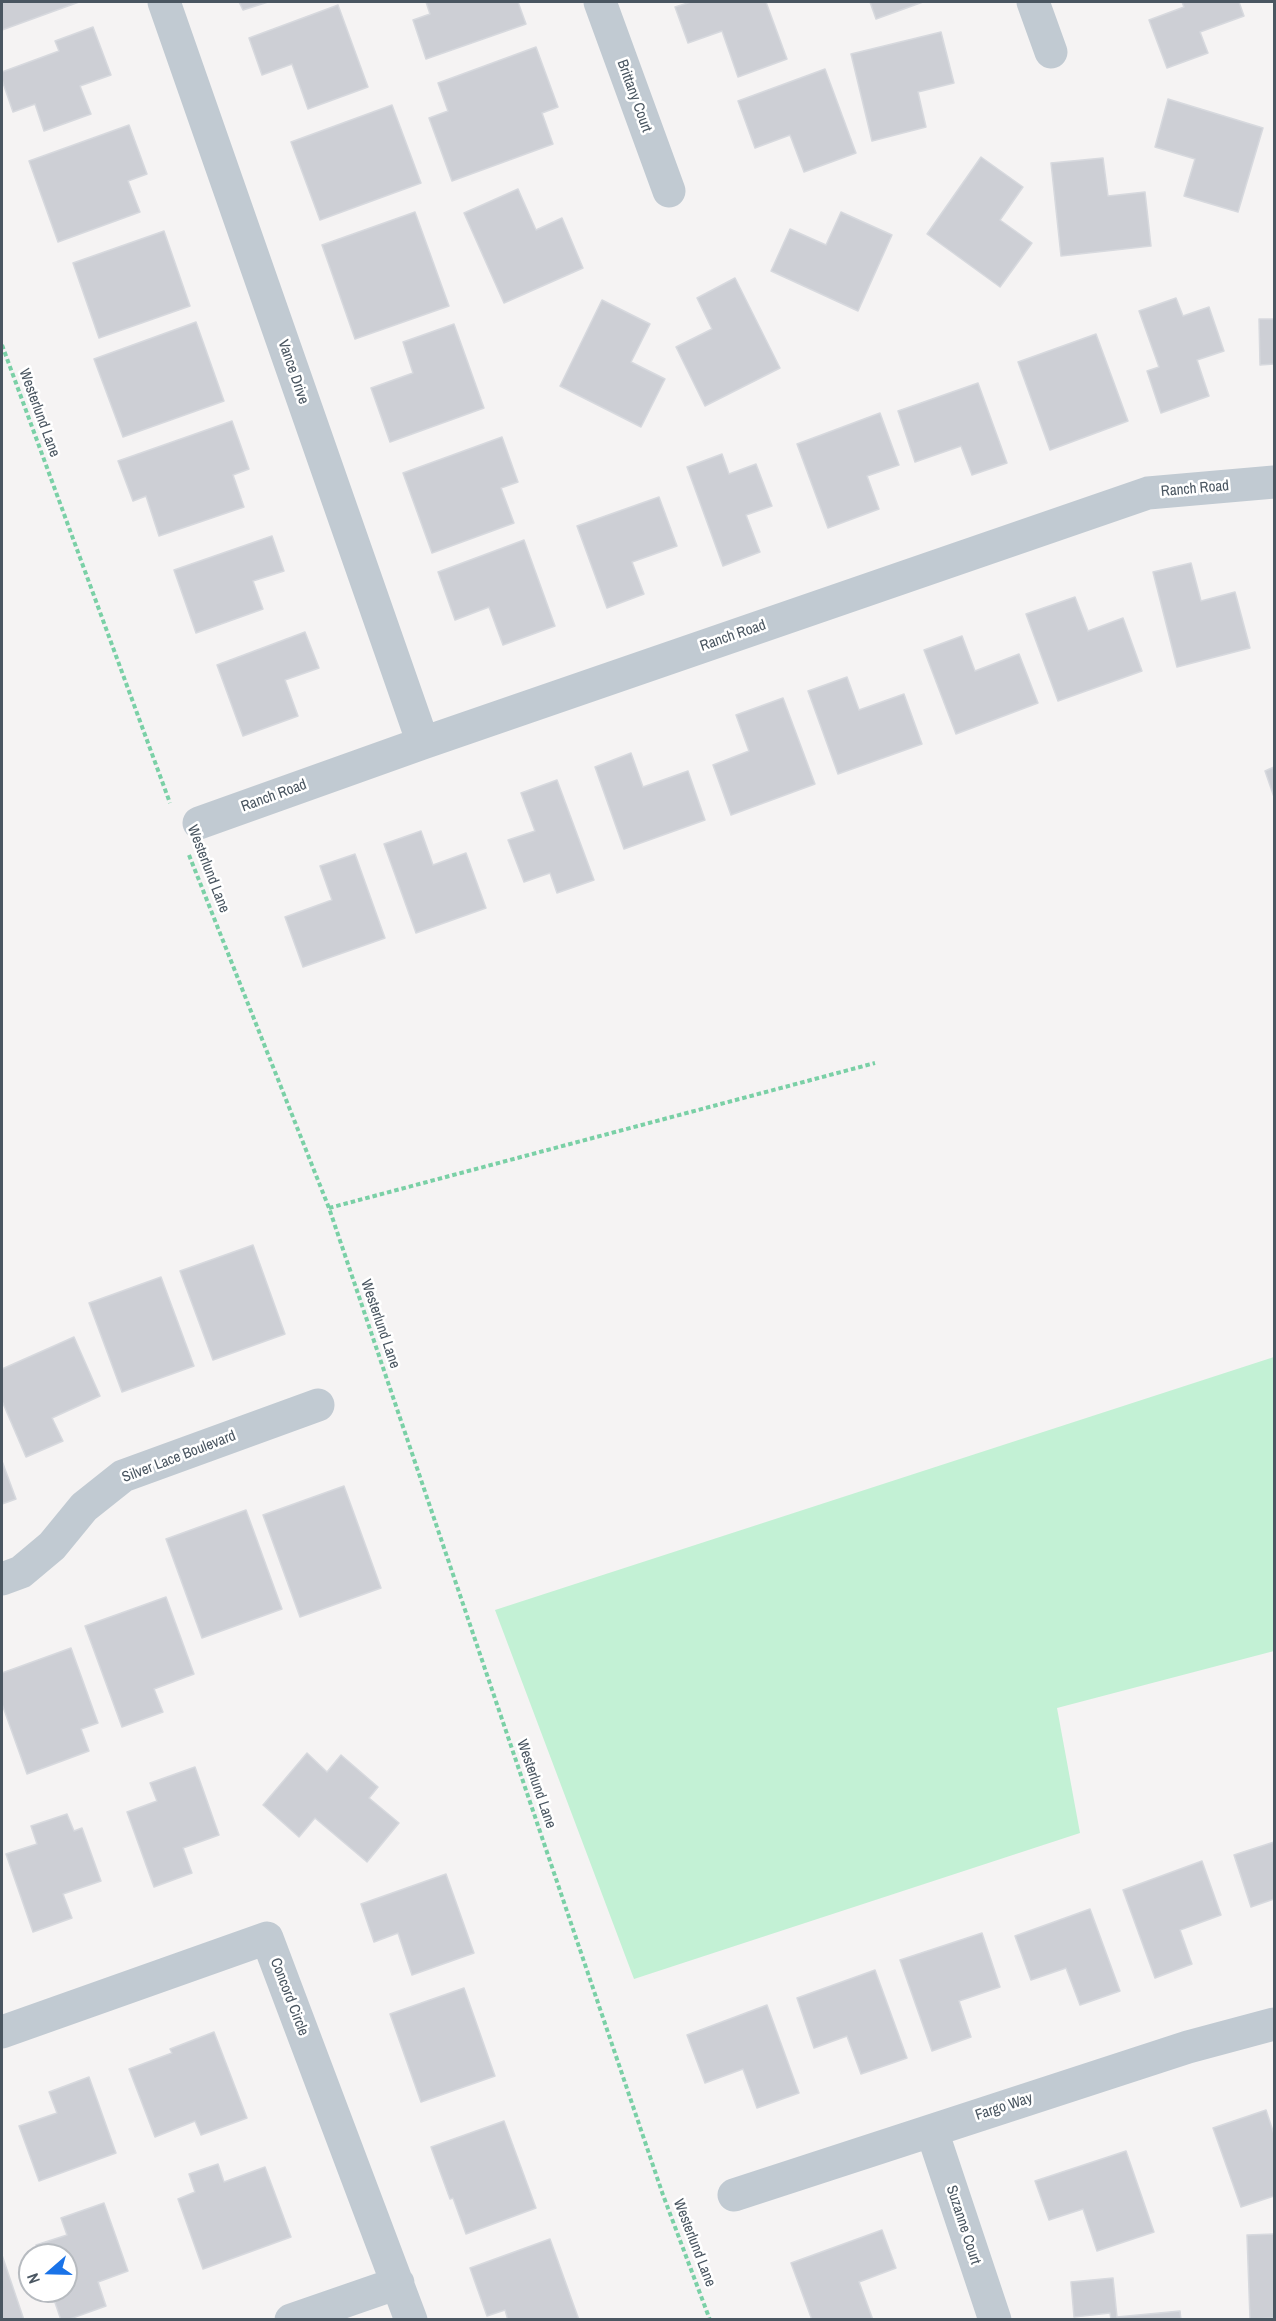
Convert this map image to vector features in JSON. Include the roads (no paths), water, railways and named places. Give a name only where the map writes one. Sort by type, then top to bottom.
[{"type":"street","name":"Vance Drive","points":[[164,2],[423,743]]},
{"type":"street","name":"Brittany Court","points":[[600,2],[669,191]]},
{"type":"street","points":[[1033,2],[1051,52]]},
{"type":"street","name":"Ranch Road","points":[[187,829],[423,743],[1148,493],[1275,482]]},
{"type":"street","name":"Silver Lace Boulevard","points":[[2,1579],[21,1572],[52,1546],[84,1507],[123,1476],[318,1405]]},
{"type":"street","name":"Concord Circle","points":[[2,2032],[267,1938],[411,2319]]},
{"type":"street","name":"Fargo Way","points":[[734,2195],[1188,2047],[1275,2024]]},
{"type":"street","name":"Suzanne Court","points":[[932,2131],[995,2319]]},
{"type":"street","points":[[291,2319],[398,2283]]}]
